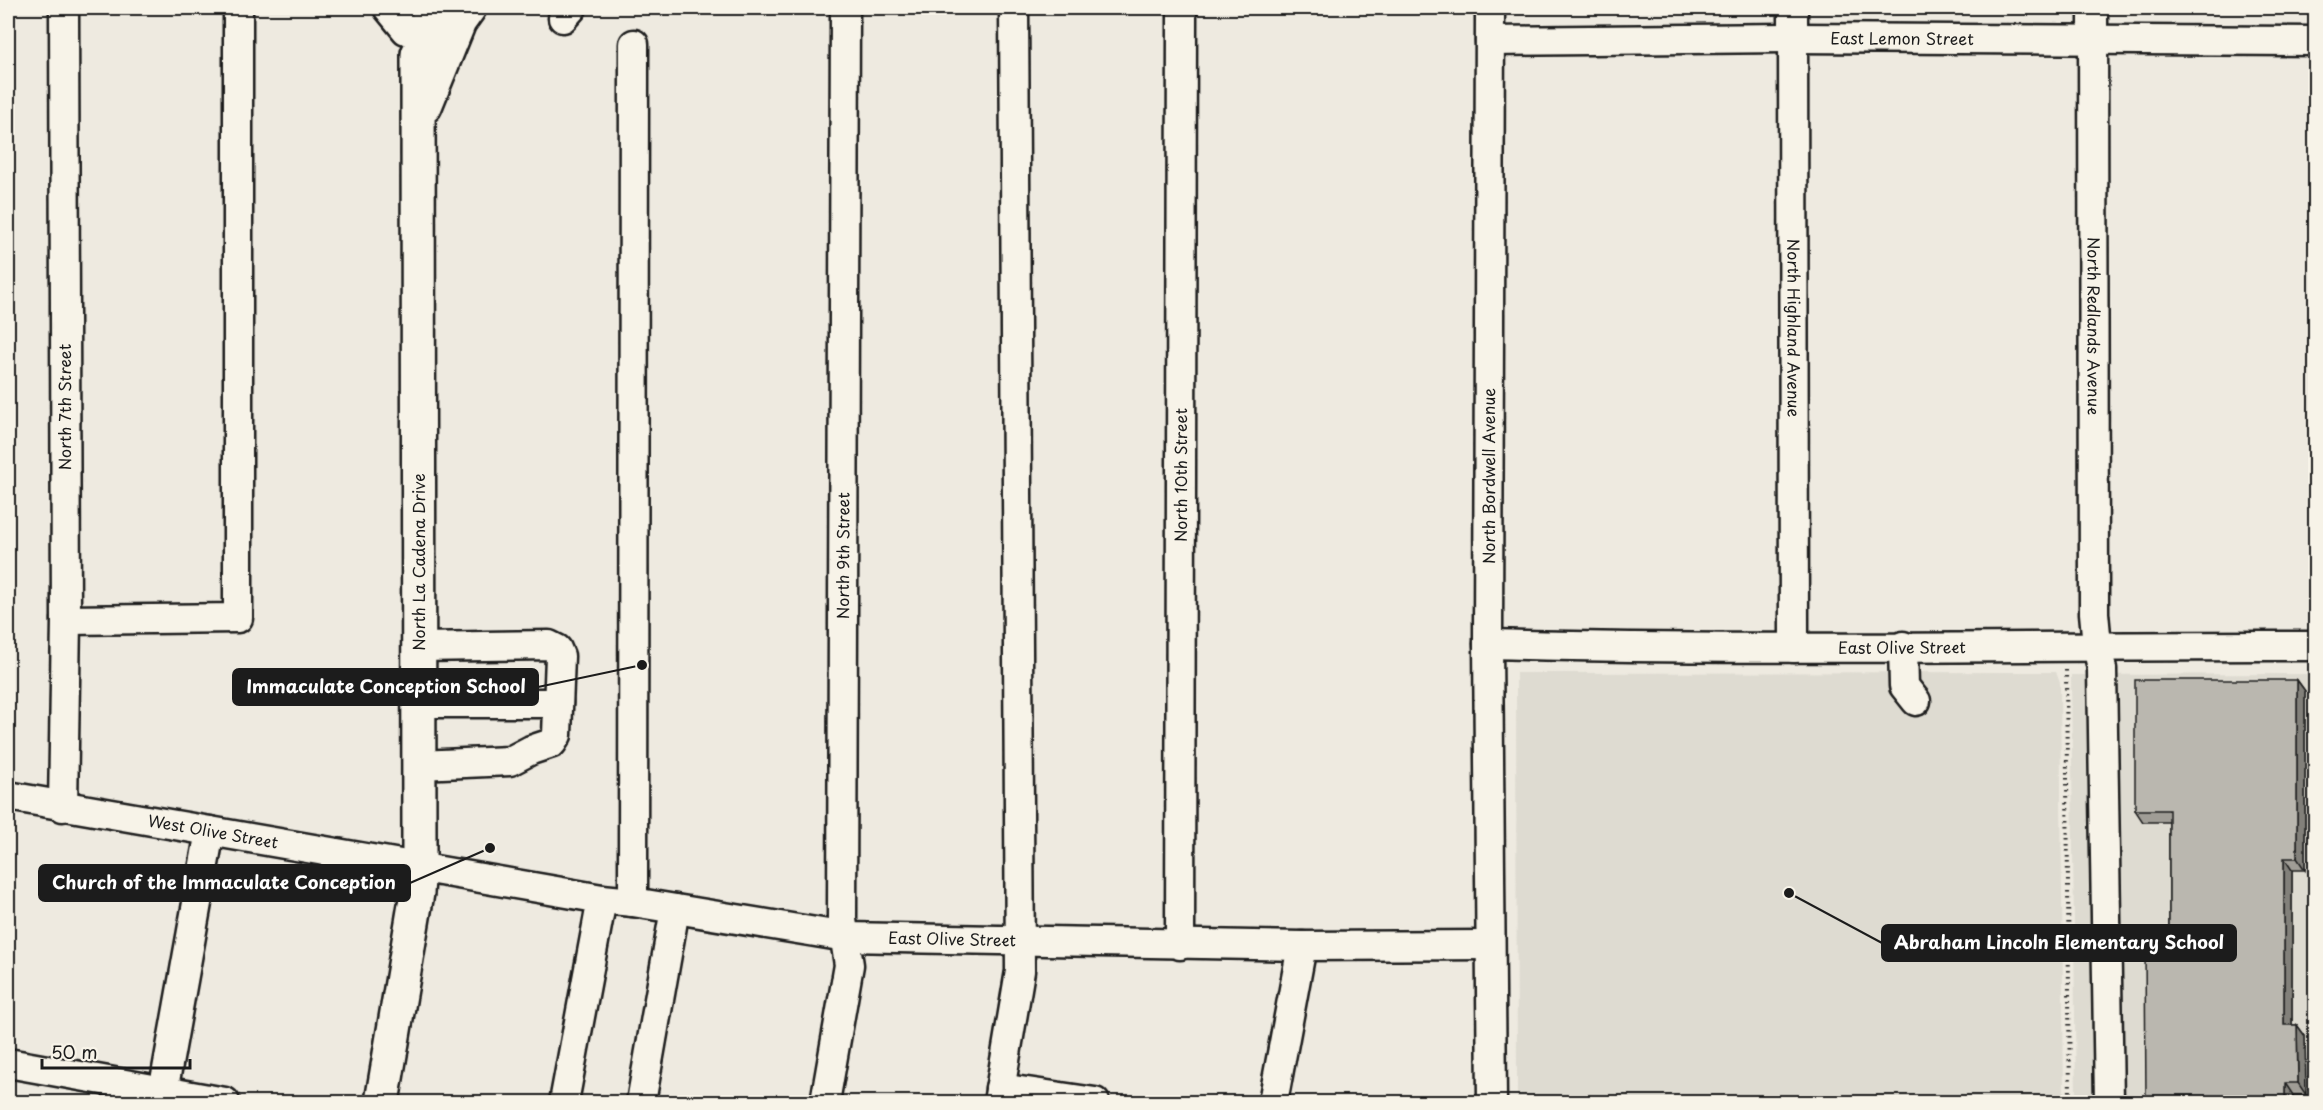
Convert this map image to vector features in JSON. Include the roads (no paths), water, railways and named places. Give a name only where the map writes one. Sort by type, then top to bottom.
[{"type":"main road","points":[[419,121],[459,22],[469,8]]},
{"type":"main road","name":"North La Cadena Drive","points":[[382,1102],[417,893],[419,867],[419,121],[409,21]]},
{"type":"street","name":"North 7th Street","points":[[63,807],[66,620],[64,8]]},
{"type":"street","points":[[66,620],[238,618],[238,8]]},
{"type":"street","name":"North 9th Street","points":[[825,1102],[849,965],[842,920],[845,8]]},
{"type":"street","points":[[1014,8],[1018,941],[1020,971],[999,1095],[1095,1102]]},
{"type":"street","name":"North 10th Street","points":[[1180,945],[1182,8]]},
{"type":"street","name":"North Bordwell Avenue","points":[[1490,8],[1488,644],[1492,1102]]},
{"type":"street","name":"North Highland Avenue","points":[[1793,8],[1794,648]]},
{"type":"street","name":"North Redlands Avenue","points":[[2093,8],[2094,613],[2102,669],[2109,1102]]},
{"type":"street","name":"East Lemon Street","points":[[1490,41],[1793,39],[2316,41]]},
{"type":"street","points":[[633,902],[634,44]]},
{"type":"street","name":"East Olive Street","points":[[1488,644],[1794,648],[2066,645],[2316,646]]},
{"type":"street","points":[[419,647],[549,645],[557,649],[560,656],[557,735],[552,743],[531,750],[510,761],[419,765]]},
{"type":"street","points":[[1903,646],[1904,686],[1916,701]]},
{"type":"street","points":[[419,703],[558,703]]},
{"type":"street","name":"West Olive Street","points":[[8,796],[419,867]]},
{"type":"street","points":[[163,1092],[210,831]]},
{"type":"street","name":"East Olive Street","points":[[419,867],[846,938],[1180,945],[1490,945]]},
{"type":"street","points":[[564,1102],[602,899]]},
{"type":"street","points":[[641,1102],[675,909]]},
{"type":"street","points":[[1273,1102],[1302,946]]},
{"type":"street","points":[[8,1062],[225,1102]]},
{"type":"place","name":"Immaculate Conception School","points":[[642,665]]},
{"type":"place","name":"Church of the Immaculate Conception","points":[[490,848]]},
{"type":"place","name":"Abraham Lincoln Elementary School","points":[[1789,893]]}]
